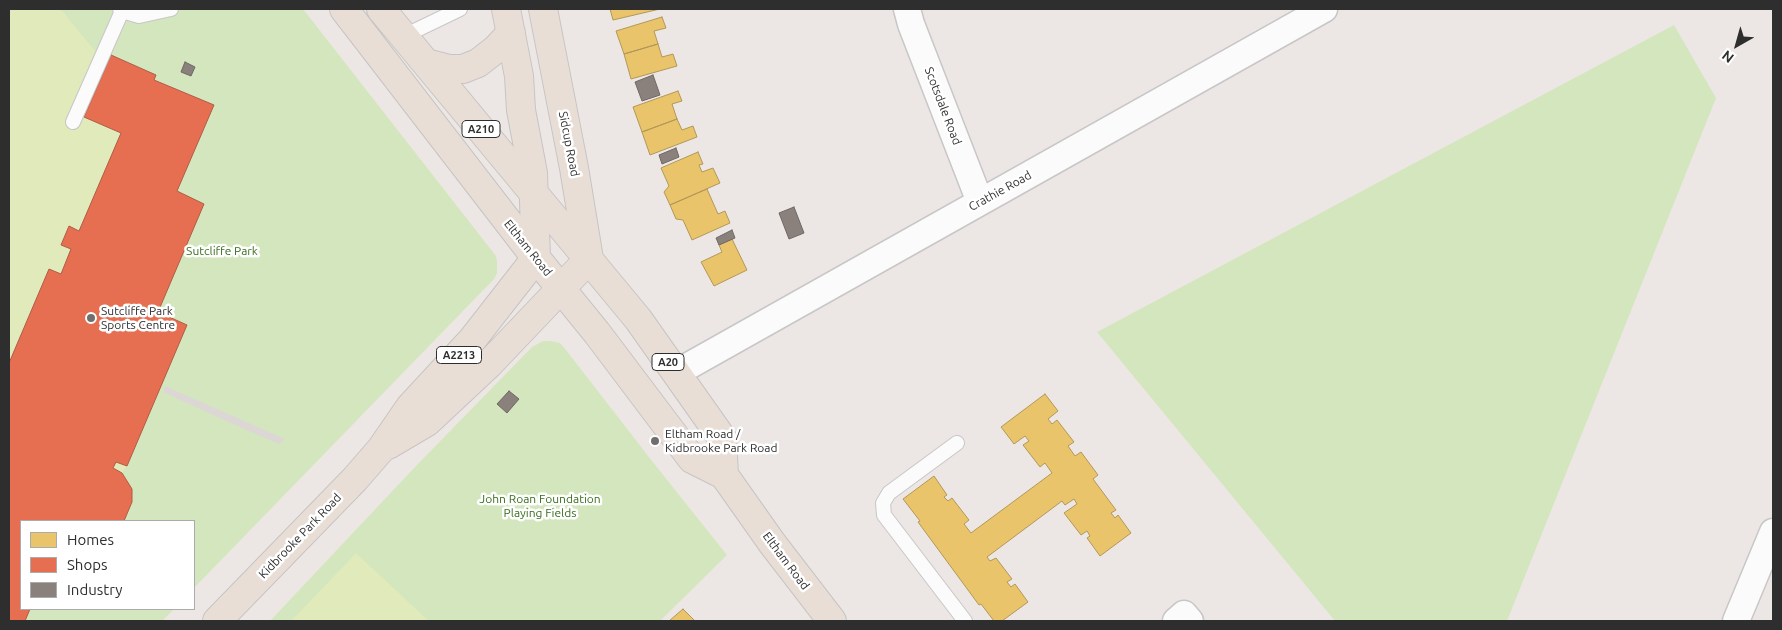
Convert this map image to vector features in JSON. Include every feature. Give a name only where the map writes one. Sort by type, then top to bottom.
[{"type":"highway","name":"Eltham Road","points":[[344,9],[536,258],[575,274],[638,319],[722,438],[724,475]]},
{"type":"highway","name":"Eltham Road","points":[[382,9],[535,196],[575,274],[597,333],[692,459],[724,475],[772,543],[832,621]]},
{"type":"highway","name":"Sidcup Road","points":[[542,9],[574,168],[575,274]]},
{"type":"highway","points":[[508,21],[519,76],[521,110],[533,173],[536,258],[575,274]]},
{"type":"highway","points":[[426,63],[449,69],[463,69],[478,63],[496,49],[508,21]]},
{"type":"highway","name":"Kidbrooke Park Road","points":[[217,621],[381,450],[410,407],[472,340],[536,258]]},
{"type":"highway","name":"Kidbrooke Park Road","points":[[381,450],[426,422],[489,364],[575,274]]},
{"type":"street","name":"Scotsdale Road","points":[[907,9],[911,24],[980,202]]},
{"type":"street","name":"Crathie Road","points":[[676,373],[1324,9]]},
{"type":"street","points":[[1736,621],[1773,532]]},
{"type":"street","points":[[1176,621],[1184,614],[1190,621]]},
{"type":"lane","points":[[73,122],[121,10],[139,16],[171,9]]},
{"type":"lane","points":[[404,36],[435,14],[460,9]]},
{"type":"lane","points":[[957,443],[889,494],[883,503],[884,515],[965,621]]},
{"type":"green space","name":"Sutcliffe Park","points":[[9,9],[303,9],[496,256],[497,273],[494,279],[195,587],[195,520],[20,520],[20,610],[173,610],[162,621],[9,621]]},
{"type":"green space","name":"Sutcliffe Park Sports Centre","points":[[9,9],[61,9],[94,50],[111,55],[156,75],[154,80],[177,191],[204,204],[158,312],[187,325],[127,466],[122,473],[132,489],[132,502],[129,512],[125,520],[20,520],[20,610],[30,610],[25,621],[9,621]]},
{"type":"green space","points":[[1674,25],[1716,98],[1507,621],[1335,621],[1097,332]]},
{"type":"green space","name":"John Roan Foundation Playing Fields","points":[[543,341],[560,343],[727,555],[660,621],[270,621],[415,467],[532,347]]},
{"type":"green space","points":[[356,553],[429,621],[291,621]]},
{"type":"shaded area","points":[[165,386],[285,439],[279,444],[224,420],[163,392]]},
{"type":"building: Homes","points":[[610,9],[660,9],[613,20]]},
{"type":"building: Homes","points":[[662,17],[666,28],[654,31],[658,44],[624,54],[616,31]]},
{"type":"building: Homes","points":[[658,44],[662,57],[673,54],[677,66],[631,79],[624,54]]},
{"type":"building: Homes","points":[[678,91],[682,101],[672,104],[677,119],[642,132],[633,107]]},
{"type":"building: Homes","points":[[677,119],[682,130],[693,126],[697,137],[650,155],[642,132]]},
{"type":"building: Homes","points":[[698,152],[703,164],[699,165],[702,172],[713,168],[720,183],[670,205],[664,192],[669,186],[661,168]]},
{"type":"building: Homes","points":[[707,189],[718,214],[725,211],[730,223],[692,240],[683,220],[676,219],[670,205]]},
{"type":"building: Homes","points":[[732,239],[747,270],[714,286],[701,262],[722,252],[719,245]]},
{"type":"building: Homes","points":[[1045,394],[1058,411],[1048,419],[1052,424],[1057,420],[1074,442],[1068,446],[1075,456],[1081,452],[1098,475],[1093,479],[1116,510],[1111,513],[1115,518],[1118,515],[1131,533],[1100,556],[1087,538],[1090,536],[1087,531],[1081,535],[1064,513],[1077,504],[1074,499],[1065,505],[1062,501],[987,557],[990,561],[996,558],[1012,579],[1007,582],[1011,587],[1015,584],[1028,602],[1002,621],[994,621],[981,604],[979,605],[903,499],[934,476],[947,495],[944,497],[948,501],[952,498],[969,520],[964,524],[971,533],[1052,473],[1045,463],[1040,467],[1023,445],[1029,441],[1025,436],[1014,444],[1001,427]]},
{"type":"building: Homes","points":[[683,609],[695,621],[669,621]]},
{"type":"building: Shops","name":"Sutcliffe Park Sports Centre","points":[[111,55],[156,75],[154,80],[214,105],[177,191],[204,204],[158,312],[187,325],[127,466],[116,462],[113,468],[122,473],[132,489],[132,502],[124,520],[20,520],[20,610],[30,610],[25,621],[9,621],[9,363],[49,269],[61,274],[71,249],[61,245],[69,226],[79,231],[121,133],[84,117]]},
{"type":"building: Industry","points":[[185,62],[195,67],[191,76],[181,72]]},
{"type":"building: Industry","points":[[653,75],[660,95],[642,101],[635,82]]},
{"type":"building: Industry","points":[[676,148],[679,157],[662,164],[659,155]]},
{"type":"building: Industry","points":[[794,207],[804,233],[789,239],[779,213]]},
{"type":"building: Industry","points":[[732,230],[735,238],[719,245],[716,238]]},
{"type":"building: Industry","points":[[509,391],[519,399],[507,413],[497,404]]},
{"type":"place","name":"Sutcliffe Park Sports Centre","points":[[91,318]]},
{"type":"place","name":"Eltham Road / Kidbrooke Park Road","points":[[655,441]]}]
